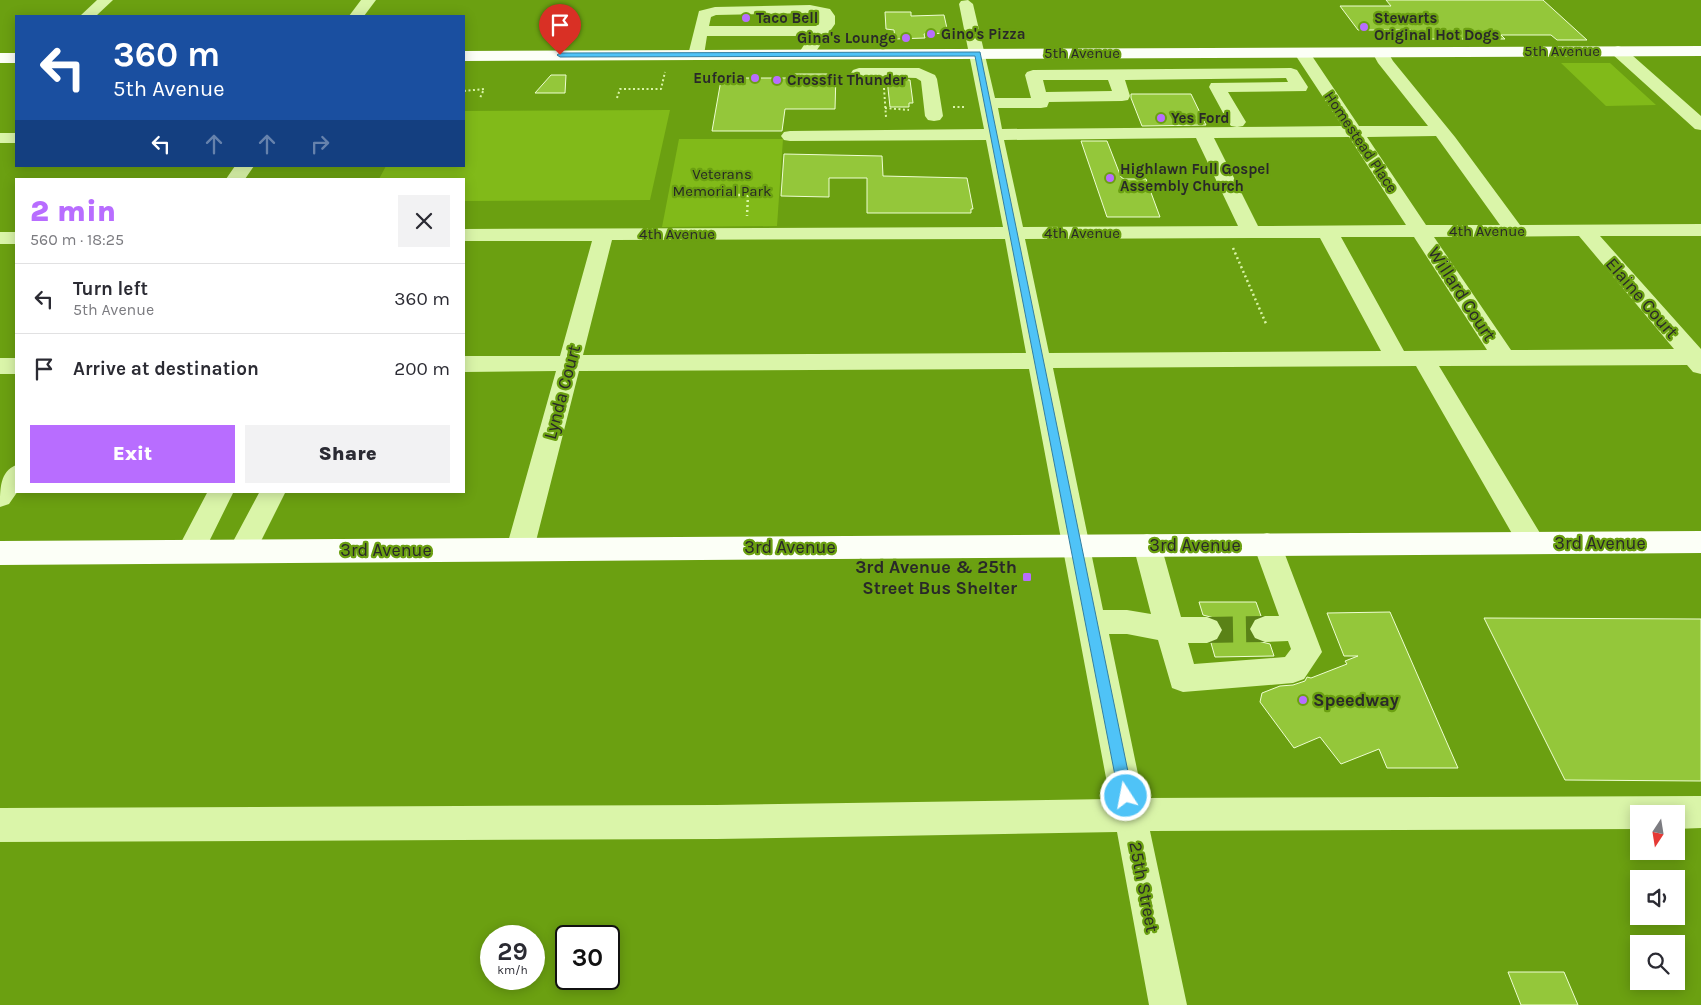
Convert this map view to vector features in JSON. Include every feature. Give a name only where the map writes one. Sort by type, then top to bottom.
[{"type":"main road","name":"5th Avenue","points":[[465,56],[1701,51]]},
{"type":"main road","points":[[0,58],[15,58]]},
{"type":"main road","name":"3rd Avenue","points":[[0,553],[1701,542]]},
{"type":"street","points":[[88,15],[106,0]]},
{"type":"street","points":[[357,15],[369,0]]},
{"type":"street","name":"25th Street","points":[[966,4],[978,54],[1012,233],[1040,360],[1168,1005]]},
{"type":"street","points":[[696,55],[704,14],[726,10],[820,10],[825,12],[827,16],[827,24],[820,31],[814,44],[806,54]]},
{"type":"street","points":[[700,31],[820,31]]},
{"type":"street","points":[[1618,51],[1701,124]]},
{"type":"street","name":"Homestead Place","points":[[1302,52],[1421,231]]},
{"type":"street","points":[[1380,52],[1386,63],[1449,141],[1515,231]]},
{"type":"street","points":[[1138,53],[1148,74]]},
{"type":"street","points":[[859,73],[918,74],[927,77],[934,116]]},
{"type":"street","points":[[1040,97],[1122,96],[1115,74]]},
{"type":"street","points":[[988,103],[1041,104],[1033,75],[1148,74],[1213,80],[1238,122]]},
{"type":"street","points":[[790,136],[1439,131]]},
{"type":"street","points":[[1202,132],[1250,232]]},
{"type":"street","points":[[0,138],[15,138]]},
{"type":"street","points":[[236,178],[243,167]]},
{"type":"street","name":"Elaine Court","points":[[1584,230],[1698,360]]},
{"type":"street","name":"4th Avenue","points":[[465,235],[1701,230]]},
{"type":"street","points":[[1327,231],[1397,359]]},
{"type":"street","name":"Willard Court","points":[[1421,231],[1504,358]]},
{"type":"street","name":"Lynda Court","points":[[520,549],[604,234]]},
{"type":"street","points":[[0,238],[15,238]]},
{"type":"street","points":[[465,364],[1423,358],[1698,360]]},
{"type":"street","points":[[1423,358],[1532,543]]},
{"type":"street","points":[[0,366],[15,366]]},
{"type":"street","points":[[0,497],[15,476]]},
{"type":"street","points":[[190,552],[220,493]]},
{"type":"street","points":[[242,551],[272,493]]},
{"type":"street","points":[[1147,545],[1183,678],[1293,670],[1307,652],[1267,544]]},
{"type":"street","points":[[1092,622],[1127,622],[1169,630],[1207,630]]},
{"type":"street","points":[[1265,629],[1298,628]]},
{"type":"street","points":[[0,825],[706,822],[1130,815],[1701,812]]},
{"type":"path","points":[[617,98],[620,89],[661,89],[667,66]]},
{"type":"path","points":[[884,85],[886,117]]},
{"type":"path","points":[[465,91],[484,90],[480,98]]},
{"type":"path","points":[[885,108],[909,110]]},
{"type":"path","points":[[733,195],[748,195],[747,218]]},
{"type":"path","points":[[1233,246],[1268,326]]},
{"type":"green space","points":[[1561,63],[1610,63],[1656,105],[1606,106]]},
{"type":"green space","points":[[670,110],[650,200],[465,201],[465,178],[380,178],[385,167],[465,167],[465,111]]},
{"type":"green space","name":"Veterans Memorial Park","points":[[679,139],[783,139],[777,226],[662,227]]},
{"type":"building","points":[[1386,0],[1543,0],[1587,40],[1557,40],[1551,35],[1501,35],[1505,39],[1419,39],[1411,30],[1358,30],[1340,6],[1391,6]]},
{"type":"building","points":[[885,12],[911,12],[911,16],[944,15],[948,33],[924,34],[925,38],[895,39],[894,30],[886,29]]},
{"type":"building","points":[[789,74],[836,74],[835,109],[785,109],[782,131],[712,131],[721,80],[789,78]]},
{"type":"building","points":[[551,75],[566,75],[565,93],[535,93]]},
{"type":"building","points":[[887,79],[910,80],[913,103],[909,103],[909,107],[890,107]]},
{"type":"building","name":"Yes Ford","points":[[1131,94],[1191,94],[1206,125],[1142,126]]},
{"type":"building","name":"Highlawn Full Gospel Assembly Church","points":[[1081,141],[1107,141],[1121,177],[1124,179],[1146,179],[1160,217],[1107,217]]},
{"type":"building","points":[[784,154],[882,156],[883,176],[967,178],[973,209],[971,209],[971,213],[867,213],[867,178],[829,178],[829,197],[781,196]]},
{"type":"building","points":[[1199,602],[1256,602],[1261,616],[1253,619],[1248,630],[1254,640],[1270,644],[1274,656],[1215,657],[1211,643],[1219,640],[1224,629],[1218,619],[1203,615]]},
{"type":"building","points":[[1390,612],[1458,768],[1387,768],[1379,749],[1341,764],[1320,737],[1294,748],[1260,702],[1262,693],[1280,686],[1293,685],[1305,681],[1307,677],[1311,678],[1347,664],[1345,661],[1358,656],[1344,656],[1327,613]]},
{"type":"building","points":[[1484,618],[1701,619],[1701,781],[1565,780]]},
{"type":"building","points":[[1508,972],[1564,972],[1578,1005],[1521,1005]]},
{"type":"tunnel","points":[[1207,630],[1265,629]]},
{"type":"place","name":"Taco Bell","points":[[746,18]]},
{"type":"place","name":"Stewarts Original Hot Dogs","points":[[1364,27]]},
{"type":"place","name":"Gino's Pizza","points":[[931,34]]},
{"type":"place","name":"Gina's Lounge","points":[[906,38]]},
{"type":"place","name":"Euforia","points":[[755,78]]},
{"type":"place","name":"Crossfit Thunder","points":[[777,80]]},
{"type":"place","name":"Yes Ford","points":[[1161,118]]},
{"type":"place","name":"Highlawn Full Gospel Assembly Church","points":[[1110,178]]},
{"type":"place","name":"3rd Avenue & 25th Street Bus Shelter","points":[[1027,577]]},
{"type":"place","name":"Speedway","points":[[1303,700]]},
{"type":"route","points":[[560,55],[978,54],[1126,796]]}]
